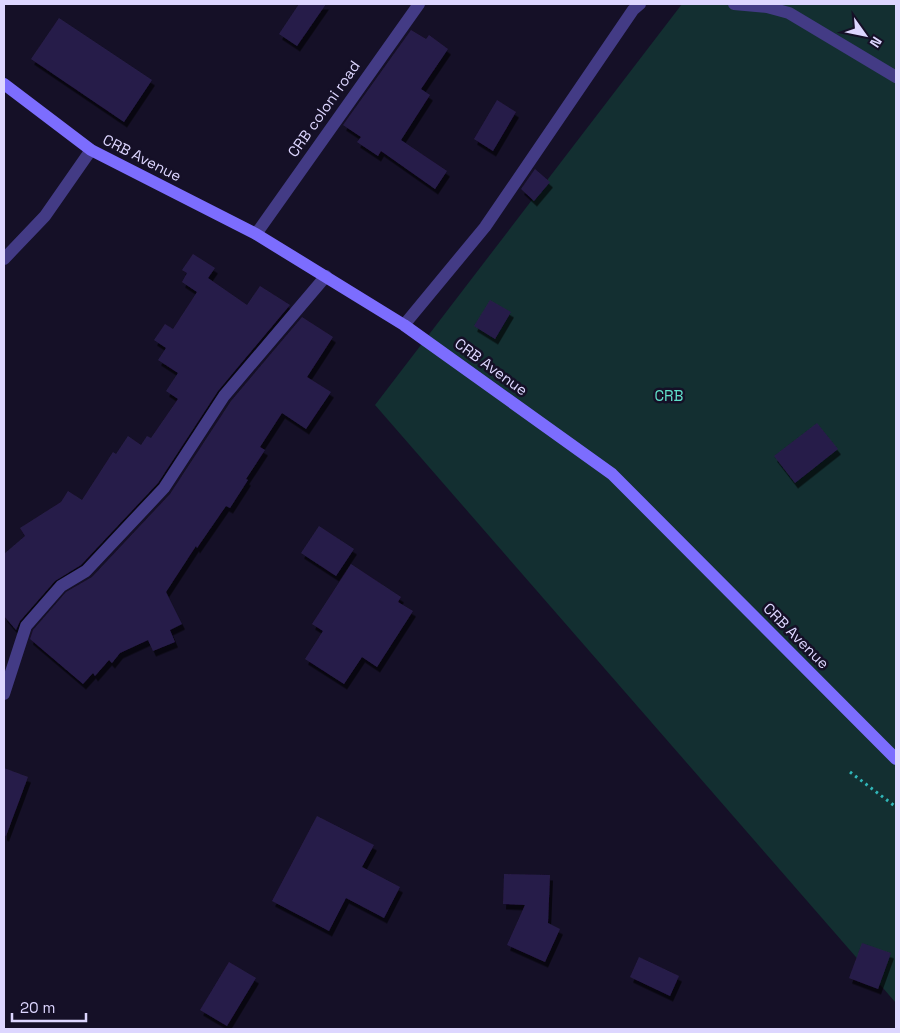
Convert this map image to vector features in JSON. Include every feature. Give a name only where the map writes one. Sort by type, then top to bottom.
[{"type":"main road","name":"CRB Avenue","points":[[4,84],[92,150],[256,234],[404,324],[612,474],[896,759]]},
{"type":"street","name":"CRB coloni road","points":[[256,234],[419,4]]},
{"type":"street","points":[[404,324],[486,227],[633,10],[640,4]]},
{"type":"street","points":[[734,4],[767,6],[789,13],[896,76]]},
{"type":"street","points":[[4,258],[45,216],[92,150]]},
{"type":"street","points":[[4,694],[26,626],[60,586],[86,571],[164,488],[224,396],[326,276]]},
{"type":"path","points":[[850,772],[896,807]]},
{"type":"green space","name":"CRB","points":[[682,4],[896,4],[896,1003],[375,405]]},
{"type":"building","points":[[299,4],[326,4],[297,46],[279,34]]},
{"type":"building","points":[[59,18],[152,80],[124,122],[31,59]]},
{"type":"building","points":[[411,30],[426,39],[429,35],[448,49],[421,89],[430,95],[401,140],[447,171],[435,189],[381,151],[378,156],[357,142],[361,137],[343,125]]},
{"type":"building","points":[[497,100],[516,112],[493,151],[474,139]]},
{"type":"building","points":[[535,169],[550,182],[534,201],[521,189]]},
{"type":"building","points":[[193,254],[215,268],[208,278],[247,305],[260,286],[290,305],[218,391],[158,483],[81,565],[55,581],[20,621],[16,630],[4,616],[4,554],[25,536],[20,528],[61,502],[68,491],[82,500],[113,452],[116,454],[128,436],[141,445],[147,436],[151,438],[178,399],[166,391],[178,373],[158,360],[166,348],[154,340],[165,324],[173,329],[197,292],[182,282],[187,273],[182,270]]},
{"type":"building","points":[[490,300],[511,312],[495,339],[474,326]]},
{"type":"building","points":[[302,317],[333,337],[307,377],[331,392],[306,429],[282,413],[260,447],[265,450],[230,508],[226,506],[197,548],[196,546],[166,592],[182,624],[170,630],[175,642],[153,651],[148,640],[120,653],[112,663],[109,660],[95,676],[93,673],[83,684],[30,639],[33,630],[66,592],[92,577],[170,494],[231,401]]},
{"type":"building","points":[[817,423],[838,449],[795,483],[774,456]]},
{"type":"building","points":[[319,526],[354,549],[336,576],[301,553]]},
{"type":"building","points":[[351,564],[401,597],[398,602],[413,611],[377,667],[362,657],[344,684],[305,659],[323,631],[312,624]]},
{"type":"building","points":[[4,768],[28,777],[6,836],[4,835]]},
{"type":"building","points":[[317,816],[374,845],[362,867],[400,887],[384,918],[346,898],[329,931],[272,901]]},
{"type":"building","points":[[504,874],[550,875],[548,923],[560,929],[545,962],[507,945],[525,905],[503,904]]},
{"type":"building","points":[[862,943],[891,953],[878,989],[849,978]]},
{"type":"building","points":[[639,957],[679,976],[670,996],[630,977]]},
{"type":"building","points":[[229,962],[256,978],[227,1026],[200,1010]]}]
